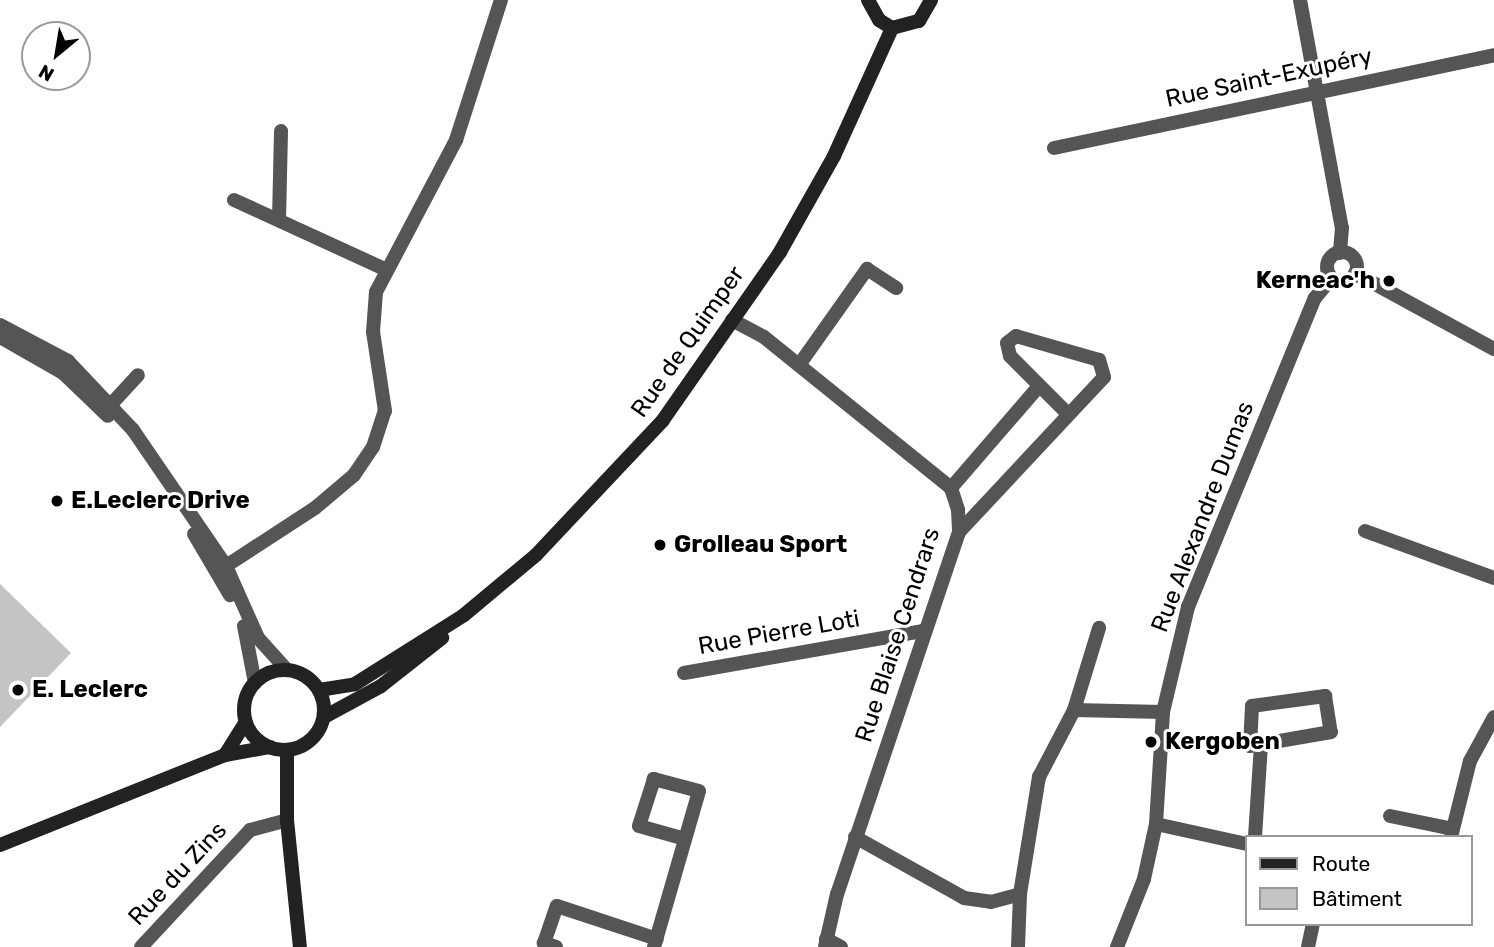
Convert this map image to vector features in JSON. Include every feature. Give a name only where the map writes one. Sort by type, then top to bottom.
[{"type":"main road","points":[[868,0],[879,20],[892,28],[919,21],[931,0]]},
{"type":"main road","name":"Rue de Quimper","points":[[319,690],[355,684],[448,628],[536,555],[607,484],[663,420],[780,252],[834,156],[892,28]]},
{"type":"main road","name":"Rue de Quimper","points":[[324,717],[409,667],[440,642],[448,628]]},
{"type":"main road","points":[[0,845],[225,755],[270,747],[287,750],[311,740],[324,717],[319,690],[311,680],[286,670],[255,683],[245,701],[246,722],[225,755]]},
{"type":"main road","points":[[246,722],[270,747]]},
{"type":"main road","points":[[287,750],[287,820],[300,947]]},
{"type":"street","points":[[226,566],[315,508],[354,475],[373,447],[385,411],[373,332],[376,292],[385,269],[456,140],[501,0]]},
{"type":"street","points":[[1300,0],[1320,90],[1342,228],[1340,253]]},
{"type":"street","name":"Rue Saint-Exupéry","points":[[1054,148],[1494,55]]},
{"type":"street","points":[[279,220],[281,131]]},
{"type":"street","points":[[234,200],[385,269]]},
{"type":"street","points":[[1340,253],[1352,257],[1355,273]]},
{"type":"street","points":[[1340,253],[1329,260],[1332,278],[1345,282],[1355,273]]},
{"type":"street","points":[[799,365],[867,270],[896,288]]},
{"type":"street","points":[[1355,273],[1494,349]]},
{"type":"street","name":"Rue Alexandre Dumas","points":[[1117,947],[1144,879],[1156,824],[1163,712],[1188,607],[1315,298],[1332,278]]},
{"type":"street","points":[[732,320],[799,365],[951,488],[1040,386]]},
{"type":"street","points":[[0,325],[68,361],[108,409],[226,566],[258,638],[286,670]]},
{"type":"street","points":[[959,532],[1104,377],[1100,360],[1016,336],[1007,342],[1010,356],[1068,414]]},
{"type":"street","points":[[0,337],[63,373],[108,409],[171,496],[226,587],[249,642],[255,683]]},
{"type":"street","points":[[108,409],[138,375]]},
{"type":"street","name":"Rue Blaise Cendrars","points":[[841,947],[826,943],[855,837],[923,631],[959,532],[951,488]]},
{"type":"street","points":[[1365,531],[1494,578]]},
{"type":"street","points":[[1018,947],[1020,894],[1039,777],[1074,710],[1099,628]]},
{"type":"street","name":"Rue Pierre Loti","points":[[684,673],[923,631]]},
{"type":"street","points":[[1325,696],[1331,732],[1261,744],[1250,746],[1252,706],[1325,696]]},
{"type":"street","points":[[1074,710],[1163,712]]},
{"type":"street","points":[[1390,816],[1452,833],[1470,761],[1494,717]]},
{"type":"street","points":[[1255,835],[1261,744]]},
{"type":"street","points":[[556,947],[544,943],[557,906],[656,943],[699,791],[654,779],[639,827],[685,839]]},
{"type":"street","name":"Rue du Zins","points":[[141,947],[250,830],[287,820]]},
{"type":"street","points":[[1156,824],[1246,844]]},
{"type":"street","points":[[855,837],[964,898],[991,902],[1020,894]]},
{"type":"street","points":[[1308,947],[1313,926]]},
{"type":"building","name":"E. Leclerc","points":[[0,584],[71,653],[0,727]]},
{"type":"place","name":"Kerneac'h","points":[[1389,281]]},
{"type":"place","name":"E.Leclerc Drive","points":[[57,501]]},
{"type":"place","name":"Grolleau Sport","points":[[660,545]]},
{"type":"place","name":"E. Leclerc","points":[[18,690]]},
{"type":"place","name":"Kergoben","points":[[1151,742]]}]
